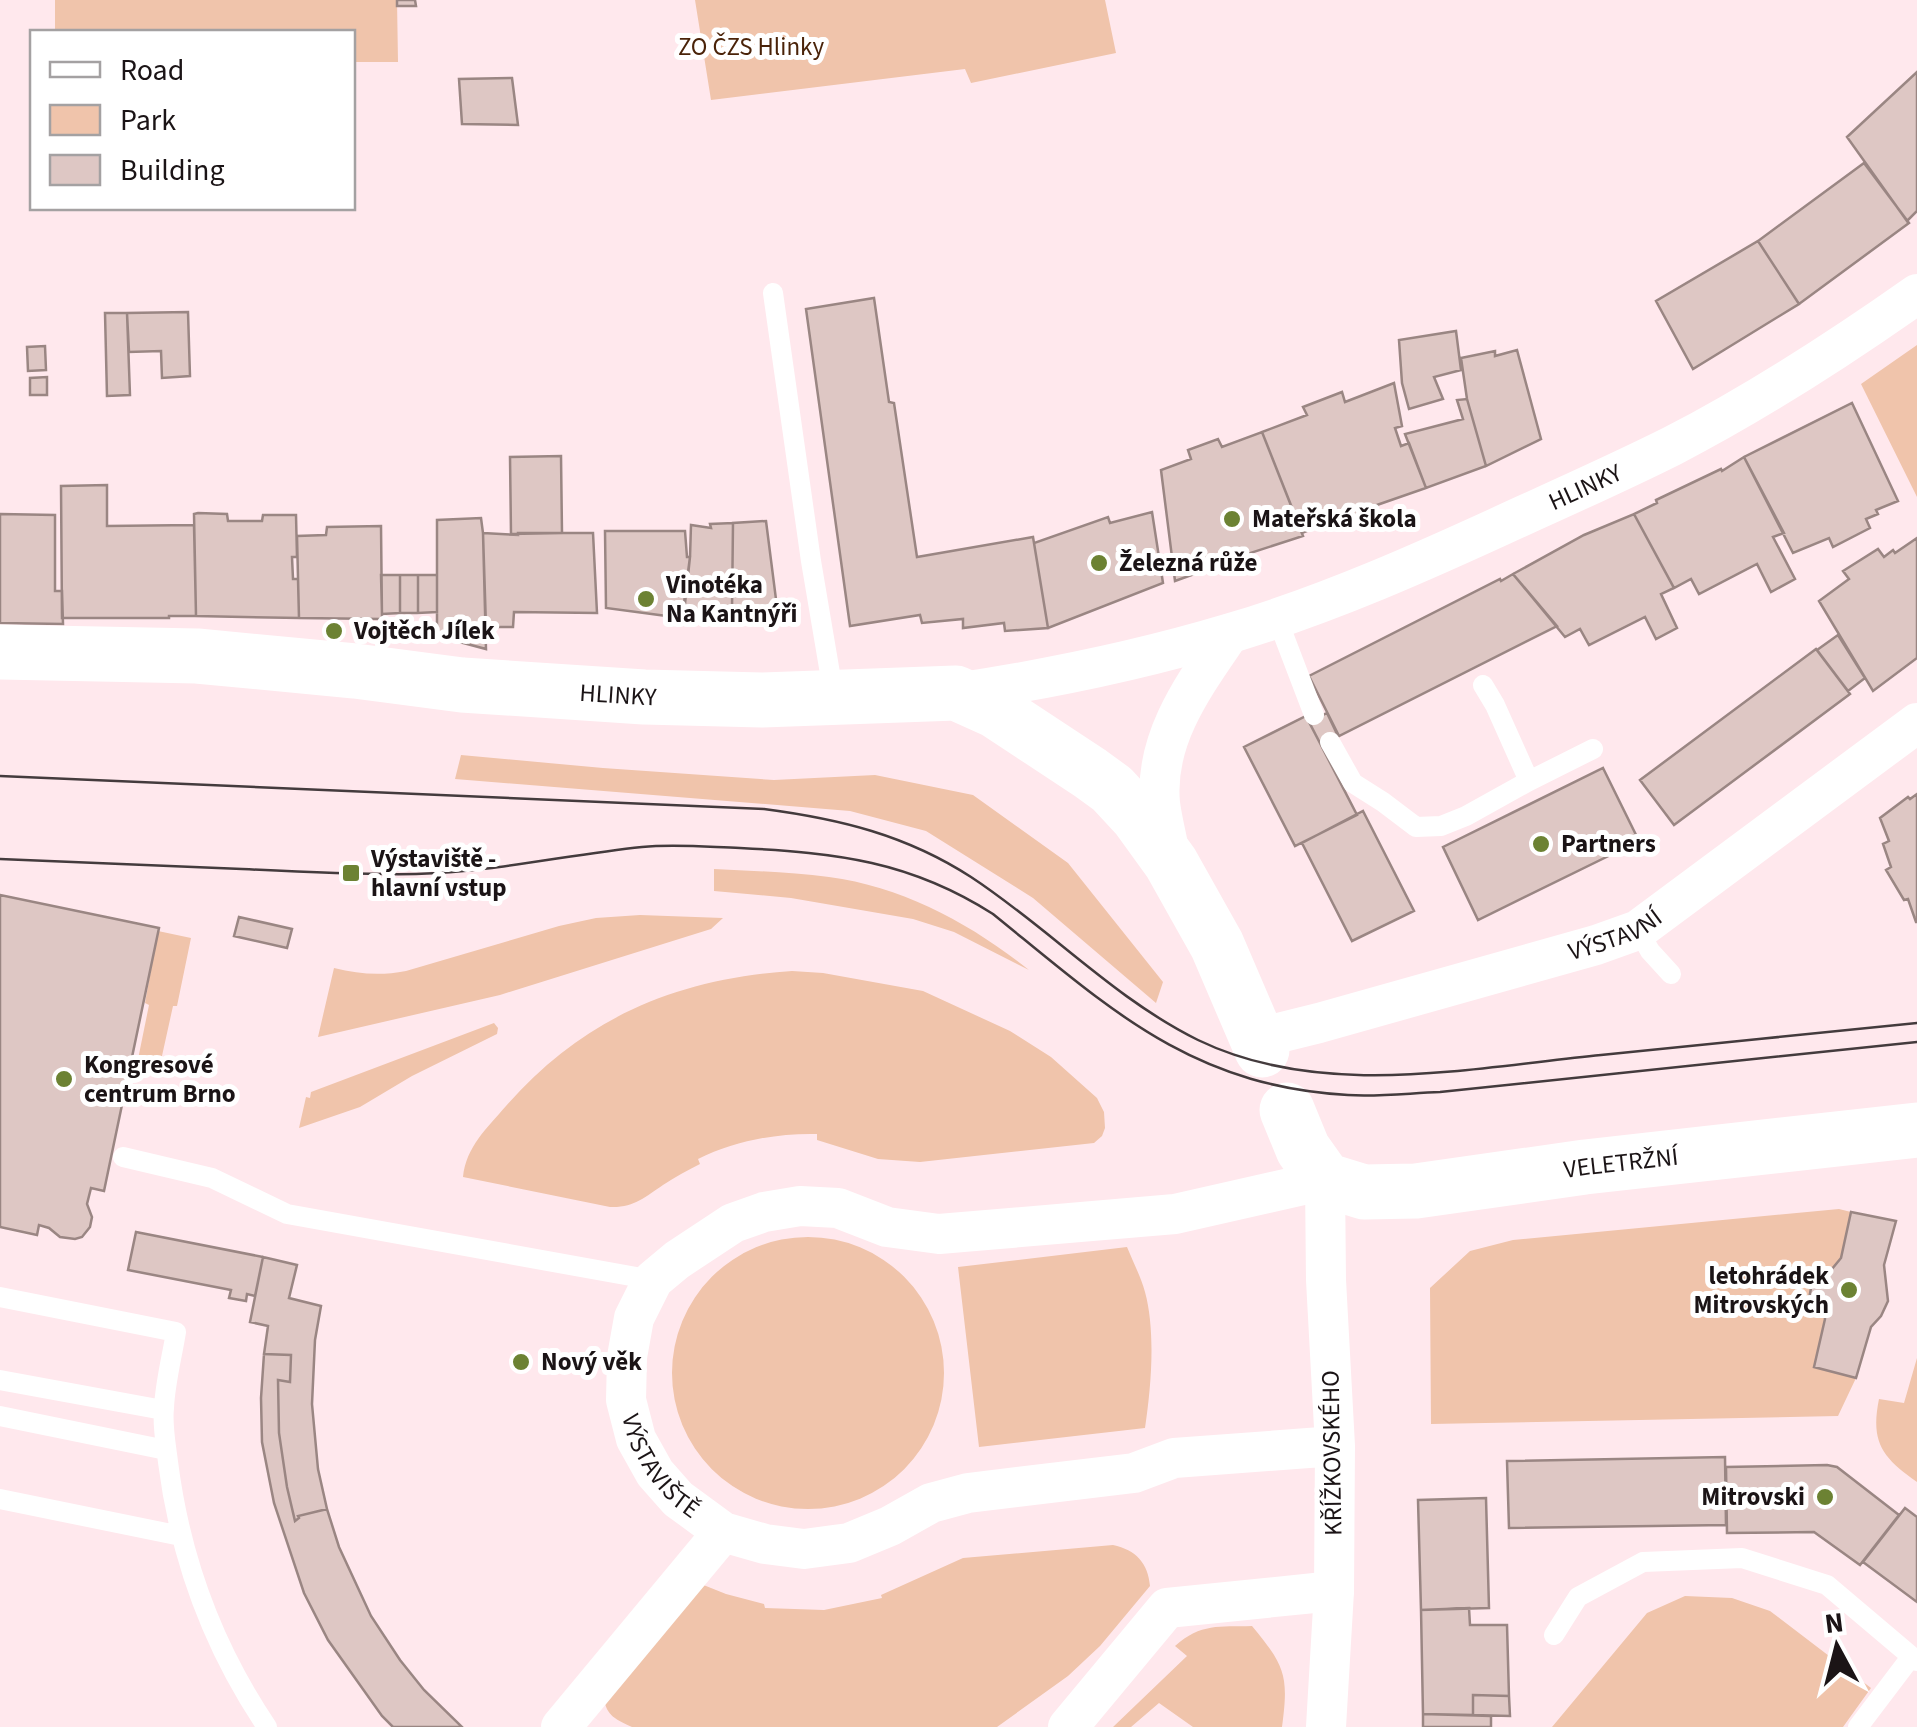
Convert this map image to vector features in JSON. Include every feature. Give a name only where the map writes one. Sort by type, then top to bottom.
[{"type":"street","name":"HLINKY","points":[[0,652],[197,656],[462,685],[762,700],[956,693],[1028,682],[1229,634],[1458,546],[1674,445],[1813,364],[1917,294]]},
{"type":"street","points":[[1171,863],[1160,800],[1170,730],[1229,634]]},
{"type":"street","name":"VÝSTAVNÍ","points":[[956,693],[996,711],[1112,789],[1136,816],[1171,863],[1217,945],[1260,1044],[1319,1023],[1638,930],[1917,724]]},
{"type":"street","points":[[1288,1110],[1303,1149],[1325,1180]]},
{"type":"street","name":"VELETRŽNÍ","points":[[1325,1180],[1364,1192],[1416,1191],[1585,1167],[1917,1130]]},
{"type":"street","name":"VÝSTAVIŠTĚ","points":[[1325,1180],[1176,1214],[938,1234],[887,1228],[838,1208],[800,1206],[764,1212],[732,1223],[653,1280],[634,1318],[626,1358],[626,1400],[636,1439],[654,1473],[678,1499],[723,1532],[765,1544],[804,1549],[849,1543],[931,1503],[968,1493],[1134,1474],[1174,1458],[1335,1446]]},
{"type":"street","name":"KŘÍŽKOVSKÉHO","points":[[1325,1180],[1335,1446],[1334,1591],[1326,1727]]},
{"type":"street","points":[[561,1727],[723,1532]]},
{"type":"street","points":[[1068,1727],[1167,1608],[1334,1591]]},
{"type":"lane","points":[[773,294],[835,698]]},
{"type":"lane","points":[[1278,618],[1314,716]]},
{"type":"lane","points":[[1483,685],[1529,780]]},
{"type":"lane","points":[[1330,742],[1352,783],[1416,827],[1441,826],[1466,816],[1592,749]]},
{"type":"lane","points":[[1638,930],[1671,974]]},
{"type":"lane","points":[[123,1156],[212,1178],[287,1214],[653,1280]]},
{"type":"lane","points":[[0,1297],[176,1332],[163,1410],[181,1536],[206,1613],[227,1660],[267,1727]]},
{"type":"lane","points":[[0,1380],[163,1410]]},
{"type":"lane","points":[[0,1416],[166,1450]]},
{"type":"lane","points":[[0,1499],[181,1536]]},
{"type":"lane","points":[[1554,1634],[1578,1597],[1643,1562],[1742,1558],[1827,1584],[1914,1659],[1858,1727]]},
{"type":"green space","points":[[55,0],[397,0],[398,62],[355,62],[355,30],[55,30]]},
{"type":"green space","name":"ZO ČZS Hlinky","points":[[695,0],[1105,0],[1116,53],[971,83],[965,69],[711,100]]},
{"type":"green space","points":[[1917,345],[1917,497],[1861,384]]},
{"type":"green space","points":[[461,755],[774,780],[875,775],[973,795],[1068,863],[1163,982],[1156,1003],[1033,898],[926,831],[850,811],[455,779]]},
{"type":"green space","points":[[714,869],[829,877],[884,889],[960,923],[1029,970],[954,932],[913,919],[791,898],[714,891]]},
{"type":"green space","points":[[640,915],[723,918],[711,929],[500,995],[318,1037],[334,968],[370,974],[406,971],[559,926]]},
{"type":"green space","points":[[158,931],[191,938],[158,1074],[136,1069]]},
{"type":"green space","points":[[792,971],[923,991],[1010,1031],[1051,1057],[1097,1098],[1104,1112],[1102,1136],[1094,1143],[920,1162],[878,1159],[817,1140],[817,1134],[771,1137],[726,1147],[698,1159],[700,1164],[645,1197],[618,1207],[463,1177],[473,1147],[506,1106],[536,1075],[600,1027],[671,994],[750,975]]},
{"type":"green space","points":[[494,1023],[497,1034],[360,1107],[299,1128],[306,1097],[310,1098],[311,1092]]},
{"type":"green space","points":[[1839,1209],[1851,1212],[1841,1258],[1827,1275],[1814,1273],[1809,1298],[1823,1301],[1825,1319],[1814,1367],[1856,1378],[1838,1416],[1431,1424],[1430,1288],[1470,1251],[1513,1240]]},
{"type":"green space","points":[[808,1237],[835,1239],[860,1247],[904,1277],[934,1321],[942,1346],[942,1400],[934,1425],[904,1469],[860,1499],[835,1507],[808,1509],[781,1507],[756,1499],[712,1469],[682,1425],[674,1400],[672,1373],[674,1346],[682,1321],[712,1277],[756,1247],[781,1239]]},
{"type":"green space","points":[[1127,1247],[1143,1286],[1150,1324],[1151,1378],[1145,1428],[979,1447],[958,1267]]},
{"type":"green space","points":[[1917,1358],[1917,1482],[1888,1457],[1876,1427],[1879,1399],[1904,1403]]},
{"type":"green space","points":[[1113,1545],[1139,1559],[1150,1586],[1100,1646],[1068,1676],[997,1727],[632,1727],[613,1717],[605,1704],[604,1698],[696,1582],[764,1604],[765,1608],[824,1610],[882,1598],[881,1595],[963,1558]]},
{"type":"green space","points":[[1685,1596],[1732,1598],[1770,1611],[1871,1688],[1843,1727],[1552,1727],[1647,1613]]},
{"type":"green space","points":[[1252,1626],[1272,1651],[1282,1672],[1282,1727],[1193,1727],[1159,1703],[1131,1727],[1113,1727],[1187,1656],[1175,1646],[1184,1639],[1211,1628]]},
{"type":"building","points":[[397,0],[415,0],[416,6],[397,6]]},
{"type":"building","points":[[1917,72],[1917,211],[1907,221],[1847,137]]},
{"type":"building","points":[[512,78],[518,125],[462,124],[459,79]]},
{"type":"building","points":[[1864,163],[1909,223],[1799,304],[1758,241]]},
{"type":"building","points":[[1758,241],[1799,304],[1693,369],[1656,301]]},
{"type":"building","points":[[874,298],[917,557],[1033,537],[1048,628],[1005,631],[1004,623],[963,628],[963,619],[922,623],[920,615],[850,626],[806,309]]},
{"type":"building","points":[[188,312],[190,376],[162,378],[161,351],[129,352],[127,313]]},
{"type":"building","points":[[105,313],[127,313],[130,395],[107,396]]},
{"type":"building","points":[[1456,331],[1461,370],[1434,377],[1443,399],[1409,409],[1402,383],[1399,340]]},
{"type":"building","points":[[45,346],[46,370],[28,371],[27,347]]},
{"type":"building","points":[[1517,350],[1541,439],[1486,466],[1467,399],[1461,358]]},
{"type":"building","points":[[47,377],[47,395],[30,395],[30,378]]},
{"type":"building","points":[[1394,383],[1402,426],[1395,428],[1401,446],[1409,443],[1426,488],[1302,533],[1262,432],[1307,415],[1303,407],[1342,392],[1345,402]]},
{"type":"building","points":[[1467,399],[1486,466],[1426,488],[1405,434],[1463,419],[1457,400]]},
{"type":"building","points":[[1852,403],[1898,501],[1866,519],[1870,528],[1833,547],[1829,538],[1793,553],[1744,457]]},
{"type":"building","points":[[1262,432],[1303,536],[1175,581],[1161,470],[1191,459],[1188,450],[1218,439],[1222,447]]},
{"type":"building","points":[[561,456],[562,533],[511,534],[510,457]]},
{"type":"building","points":[[1744,457],[1784,533],[1773,537],[1795,579],[1771,592],[1757,564],[1699,594],[1691,579],[1674,588],[1634,514]]},
{"type":"building","points":[[107,485],[107,526],[194,525],[196,616],[62,618],[61,486]]},
{"type":"building","name":"Železná růže","points":[[1152,512],[1163,583],[1048,628],[1034,543],[1108,517],[1110,523]]},
{"type":"building","points":[[0,514],[55,515],[55,591],[62,591],[63,624],[0,623]]},
{"type":"building","points":[[194,514],[227,514],[228,521],[296,515],[297,557],[292,557],[293,579],[298,579],[299,618],[196,616]]},
{"type":"building","points":[[1634,514],[1674,588],[1661,594],[1677,628],[1656,639],[1645,617],[1589,645],[1580,629],[1565,637],[1513,574],[1584,535]]},
{"type":"building","points":[[481,518],[486,649],[437,636],[437,520]]},
{"type":"building","points":[[766,521],[777,607],[732,610],[733,523]]},
{"type":"building","points":[[733,523],[732,610],[684,613],[691,525],[711,528],[710,524]]},
{"type":"building","points":[[381,526],[382,619],[299,618],[297,536],[326,535],[327,527]]},
{"type":"building","points":[[605,531],[685,531],[690,557],[682,618],[606,608]]},
{"type":"building","points":[[483,533],[593,533],[597,613],[514,612],[513,627],[486,627]]},
{"type":"building","points":[[1917,538],[1917,658],[1873,691],[1819,601],[1849,579],[1843,571],[1878,549],[1884,557]]},
{"type":"building","points":[[1513,574],[1557,626],[1339,736],[1309,676]]},
{"type":"building","points":[[381,575],[400,575],[400,613],[382,614]]},
{"type":"building","points":[[400,575],[418,575],[418,613],[400,613]]},
{"type":"building","points":[[418,575],[437,575],[437,612],[418,613]]},
{"type":"building","points":[[1838,635],[1865,678],[1848,691],[1817,650]]},
{"type":"building","points":[[1816,649],[1850,694],[1674,825],[1640,780]]},
{"type":"building","points":[[1327,713],[1337,734],[1320,743],[1309,722]]},
{"type":"building","points":[[1306,716],[1357,815],[1295,846],[1244,747]]},
{"type":"building","name":"Partners","points":[[1603,768],[1639,841],[1478,920],[1443,847]]},
{"type":"building","points":[[1917,794],[1916,922],[1908,899],[1904,900],[1886,870],[1891,867],[1883,844],[1889,841],[1880,818]]},
{"type":"building","points":[[1363,811],[1414,911],[1352,941],[1302,843]]},
{"type":"building","name":"Kongresové centrum Brno","points":[[0,895],[159,928],[104,1191],[91,1188],[87,1204],[92,1217],[90,1227],[75,1239],[60,1237],[39,1225],[37,1235],[0,1227]]},
{"type":"building","points":[[239,917],[292,929],[287,948],[234,936]]},
{"type":"building","name":"letohrádek Mitrovských","points":[[1851,1212],[1896,1221],[1884,1265],[1888,1301],[1871,1327],[1856,1378],[1814,1367],[1825,1319],[1823,1301],[1809,1299],[1814,1272],[1827,1275],[1841,1258]]},
{"type":"building","points":[[136,1232],[263,1257],[255,1296],[247,1294],[246,1301],[229,1298],[231,1290],[128,1270]]},
{"type":"building","points":[[263,1257],[297,1265],[289,1298],[321,1306],[312,1404],[318,1469],[327,1509],[298,1516],[295,1521],[279,1433],[278,1380],[290,1382],[291,1355],[264,1354],[268,1326],[250,1322]]},
{"type":"building","points":[[264,1354],[291,1355],[290,1382],[278,1380],[279,1433],[295,1521],[298,1516],[327,1509],[339,1547],[371,1616],[424,1690],[462,1727],[393,1727],[328,1640],[304,1593],[274,1503],[262,1442]]},
{"type":"building","points":[[1725,1457],[1726,1525],[1509,1528],[1507,1461]]},
{"type":"building","points":[[1726,1467],[1837,1467],[1899,1515],[1860,1565],[1814,1532],[1727,1533]]},
{"type":"building","points":[[1486,1498],[1489,1608],[1421,1610],[1418,1500]]},
{"type":"building","points":[[1905,1508],[1917,1517],[1917,1602],[1863,1562]]},
{"type":"building","points":[[1469,1608],[1470,1625],[1507,1625],[1509,1696],[1473,1695],[1473,1715],[1423,1714],[1421,1610]]},
{"type":"building","points":[[1473,1695],[1509,1696],[1510,1716],[1473,1715]]},
{"type":"building","points":[[1423,1714],[1491,1716],[1491,1727],[1423,1727]]},
{"type":"tram line","points":[[0,776],[764,809],[846,824],[947,862],[1000,897],[1138,1004],[1198,1040],[1246,1058],[1295,1069],[1345,1075],[1449,1072],[1917,1023]]},
{"type":"tram line","points":[[0,859],[394,874],[473,870],[654,846],[740,848],[841,857],[902,871],[962,896],[993,914],[1115,1010],[1197,1059],[1242,1076],[1292,1088],[1348,1095],[1440,1092],[1917,1042]]},
{"type":"place","name":"Mateřská škola","points":[[1232,519]]},
{"type":"place","name":"Železná růže","points":[[1099,563]]},
{"type":"place","name":"Vinotéka Na Kantnýři","points":[[646,599]]},
{"type":"place","name":"Vojtěch Jílek","points":[[334,631]]},
{"type":"place","name":"Partners","points":[[1541,844]]},
{"type":"place","name":"Výstaviště - hlavní vstup","points":[[351,873]]},
{"type":"place","name":"Kongresové centrum Brno","points":[[64,1079]]},
{"type":"place","name":"letohrádek Mitrovských","points":[[1849,1290]]},
{"type":"place","name":"Nový věk","points":[[521,1362]]},
{"type":"place","name":"Mitrovski","points":[[1825,1497]]}]
